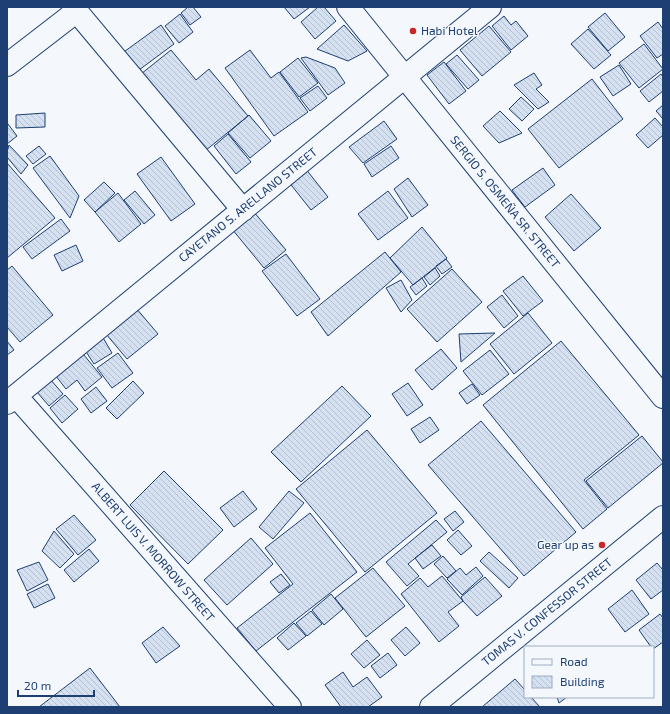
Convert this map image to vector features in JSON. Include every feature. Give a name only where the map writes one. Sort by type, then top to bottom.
[{"type":"street","name":"SERGIO S. OSMEÑA SR. STREET","points":[[348,7],[663,397]]},
{"type":"street","name":"CAYETANO S. ARELLANO STREET","points":[[11,400],[490,7]]},
{"type":"street","points":[[7,65],[75,9],[243,210]]},
{"type":"street","name":"ALBERT LUIS V. MORROW STREET","points":[[11,400],[290,707]]},
{"type":"street","name":"TOMAS V. CONFESSOR STREET","points":[[431,707],[663,517]]},
{"type":"building","points":[[188,7],[193,7],[201,17],[190,25],[181,13]]},
{"type":"building","points":[[284,7],[310,7],[294,19]]},
{"type":"building","points":[[318,7],[324,7],[336,21],[315,39],[301,22]]},
{"type":"building","points":[[605,13],[625,37],[608,51],[588,27]]},
{"type":"building","points":[[180,14],[193,32],[179,43],[165,26]]},
{"type":"building","points":[[504,16],[511,25],[516,21],[528,36],[511,50],[492,26]]},
{"type":"building","points":[[658,22],[663,29],[663,54],[657,58],[640,36]]},
{"type":"building","points":[[161,25],[174,44],[135,73],[121,54]]},
{"type":"building","points":[[344,25],[367,51],[348,61],[317,49]]},
{"type":"building","points":[[489,26],[511,52],[482,76],[460,50]]},
{"type":"building","points":[[588,29],[611,55],[594,69],[571,44]]},
{"type":"building","points":[[644,44],[663,69],[639,88],[619,63]]},
{"type":"building","points":[[171,50],[196,80],[209,69],[248,116],[205,151],[141,74]]},
{"type":"building","points":[[250,50],[271,78],[279,72],[308,112],[274,136],[225,68]]},
{"type":"building","points":[[457,55],[479,80],[468,89],[446,64]]},
{"type":"building","points":[[306,57],[335,68],[345,83],[328,95],[301,58]]},
{"type":"building","points":[[298,58],[318,83],[299,97],[280,72]]},
{"type":"building","points":[[444,62],[466,91],[449,104],[427,75]]},
{"type":"building","points":[[619,65],[631,84],[613,96],[600,77]]},
{"type":"building","points":[[534,73],[542,85],[536,89],[549,102],[538,109],[514,85]]},
{"type":"building","points":[[661,74],[663,77],[663,91],[649,102],[640,91]]},
{"type":"building","points":[[592,79],[623,119],[559,168],[528,129]]},
{"type":"building","points":[[318,86],[327,98],[310,111],[300,98]]},
{"type":"building","points":[[521,97],[534,109],[522,121],[509,109]]},
{"type":"building","points":[[663,105],[663,119],[656,111]]},
{"type":"building","points":[[500,111],[522,133],[499,143],[483,126]]},
{"type":"building","points":[[45,113],[45,127],[16,128],[16,115]]},
{"type":"building","points":[[249,115],[271,141],[250,158],[228,133]]},
{"type":"building","points":[[655,118],[663,127],[663,135],[648,148],[636,135]]},
{"type":"building","points":[[384,121],[397,139],[363,163],[349,147]]},
{"type":"building","points":[[7,124],[17,136],[7,144]]},
{"type":"building","points":[[228,134],[251,162],[236,174],[214,146]]},
{"type":"building","points":[[9,145],[28,165],[21,174],[7,157]]},
{"type":"building","points":[[39,146],[46,154],[33,164],[26,156]]},
{"type":"building","points":[[391,146],[399,158],[372,177],[364,164]]},
{"type":"building","points":[[50,156],[79,196],[70,218],[33,168]]},
{"type":"building","points":[[161,157],[195,204],[171,221],[137,174]]},
{"type":"building","points":[[7,163],[55,218],[7,258]]},
{"type":"building","points":[[305,168],[328,197],[311,210],[288,181]]},
{"type":"building","points":[[543,168],[555,185],[525,207],[512,190]]},
{"type":"building","points":[[408,178],[428,205],[412,217],[394,189]]},
{"type":"building","points":[[104,182],[115,193],[95,212],[84,200]]},
{"type":"building","points":[[135,191],[155,215],[144,224],[124,200]]},
{"type":"building","points":[[388,191],[408,218],[378,240],[358,214]]},
{"type":"building","points":[[118,193],[141,224],[119,242],[95,212]]},
{"type":"building","points":[[571,194],[601,228],[574,251],[545,217]]},
{"type":"building","points":[[253,211],[286,250],[264,268],[232,229]]},
{"type":"building","points":[[61,219],[70,231],[32,259],[23,247]]},
{"type":"building","points":[[422,227],[447,258],[413,285],[390,258]]},
{"type":"building","points":[[76,245],[83,261],[62,271],[54,255]]},
{"type":"building","points":[[385,252],[401,272],[328,336],[311,312]]},
{"type":"building","points":[[286,254],[320,299],[297,316],[262,271]]},
{"type":"building","points":[[446,259],[452,267],[442,274],[436,266]]},
{"type":"building","points":[[12,266],[53,315],[20,342],[7,327],[7,270]]},
{"type":"building","points":[[435,268],[440,276],[430,285],[424,277]]},
{"type":"building","points":[[452,269],[482,302],[437,342],[407,309]]},
{"type":"building","points":[[523,276],[543,301],[523,316],[503,291]]},
{"type":"building","points":[[422,278],[427,286],[416,295],[410,287]]},
{"type":"building","points":[[401,280],[412,300],[401,312],[386,288]]},
{"type":"building","points":[[502,295],[518,316],[504,328],[487,307]]},
{"type":"building","points":[[136,308],[158,334],[127,359],[106,334]]},
{"type":"building","points":[[528,313],[552,343],[514,374],[490,344]]},
{"type":"building","points":[[495,333],[461,362],[459,334]]},
{"type":"building","points":[[102,336],[112,353],[94,364],[83,347]]},
{"type":"building","points":[[7,341],[14,350],[7,355]]},
{"type":"building","points":[[561,341],[639,435],[584,480],[607,509],[583,529],[483,405]]},
{"type":"building","points":[[79,349],[102,377],[85,391],[77,380],[66,389],[52,371]]},
{"type":"building","points":[[441,349],[457,368],[432,390],[415,370]]},
{"type":"building","points":[[490,350],[509,374],[482,395],[463,371]]},
{"type":"building","points":[[118,353],[133,373],[112,388],[97,368]]},
{"type":"building","points":[[50,379],[63,394],[49,406],[36,391]]},
{"type":"building","points":[[133,381],[144,393],[117,419],[106,408]]},
{"type":"building","points":[[408,383],[423,405],[407,416],[392,394]]},
{"type":"building","points":[[472,384],[480,395],[467,404],[459,393]]},
{"type":"building","points":[[342,386],[371,416],[301,482],[271,452]]},
{"type":"building","points":[[96,387],[107,401],[91,413],[81,399]]},
{"type":"building","points":[[65,395],[78,409],[62,423],[50,408]]},
{"type":"building","points":[[430,417],[439,430],[420,443],[411,429]]},
{"type":"building","points":[[481,421],[576,532],[524,576],[428,465]]},
{"type":"building","points":[[367,430],[437,513],[365,572],[296,489]]},
{"type":"building","points":[[642,436],[663,463],[608,508],[586,481]]},
{"type":"building","points":[[164,471],[223,530],[188,564],[130,505]]},
{"type":"building","points":[[243,491],[257,509],[234,527],[220,508]]},
{"type":"building","points":[[289,491],[304,503],[273,539],[259,527]]},
{"type":"building","points":[[455,511],[464,522],[453,531],[444,519]]},
{"type":"building","points":[[310,513],[357,572],[256,651],[237,628],[293,584],[265,548]]},
{"type":"building","points":[[74,515],[96,540],[78,555],[56,529]]},
{"type":"building","points":[[436,520],[447,532],[408,564],[419,576],[407,586],[386,562]]},
{"type":"building","points":[[458,530],[472,546],[461,555],[447,540]]},
{"type":"building","points":[[54,531],[74,554],[60,568],[42,551]]},
{"type":"building","points":[[251,538],[273,564],[227,605],[204,580]]},
{"type":"building","points":[[432,545],[441,556],[423,569],[415,558]]},
{"type":"building","points":[[89,549],[99,561],[74,582],[64,570]]},
{"type":"building","points":[[489,552],[518,578],[509,588],[480,561]]},
{"type":"building","points":[[443,556],[456,571],[447,578],[434,564]]},
{"type":"building","points":[[39,562],[48,580],[27,591],[17,570]]},
{"type":"building","points":[[657,563],[663,570],[663,590],[651,599],[636,580]]},
{"type":"building","points":[[476,567],[483,576],[462,595],[447,579],[460,568],[466,575]]},
{"type":"building","points":[[373,568],[405,606],[366,637],[335,598]]},
{"type":"building","points":[[281,574],[290,585],[279,593],[270,582]]},
{"type":"building","points":[[442,576],[463,601],[448,612],[459,626],[439,642],[401,594],[420,578],[428,587]]},
{"type":"building","points":[[485,577],[502,596],[477,616],[461,597]]},
{"type":"building","points":[[48,584],[55,598],[34,608],[27,594]]},
{"type":"building","points":[[632,590],[649,614],[625,632],[608,609]]},
{"type":"building","points":[[331,594],[343,609],[324,625],[312,610]]},
{"type":"building","points":[[311,611],[322,624],[307,636],[296,623]]},
{"type":"building","points":[[660,614],[663,618],[663,642],[654,648],[654,646],[650,646],[639,630]]},
{"type":"building","points":[[294,623],[306,636],[288,650],[277,638]]},
{"type":"building","points":[[163,627],[180,646],[156,663],[142,643]]},
{"type":"building","points":[[406,627],[420,643],[405,656],[391,640]]},
{"type":"building","points":[[367,640],[380,655],[364,668],[351,654]]},
{"type":"building","points":[[388,653],[397,665],[380,678],[371,666]]},
{"type":"building","points":[[90,668],[120,707],[39,707]]},
{"type":"building","points":[[343,672],[353,687],[367,677],[382,697],[368,707],[341,707],[325,685]]},
{"type":"building","points":[[515,679],[524,689],[524,698],[532,698],[540,707],[482,707]]},
{"type":"building","points":[[557,698],[566,698],[559,703]]},
{"type":"place","name":"Habi Hotel","points":[[413,31]]},
{"type":"place","name":"Gear up as","points":[[602,545]]}]
